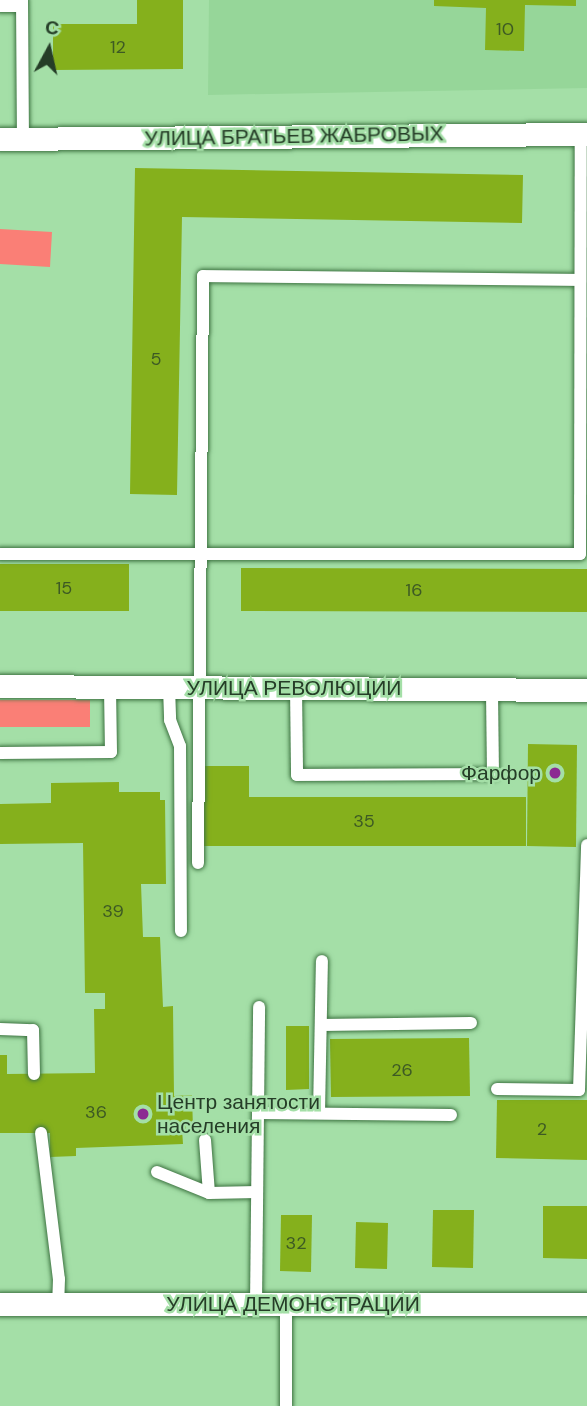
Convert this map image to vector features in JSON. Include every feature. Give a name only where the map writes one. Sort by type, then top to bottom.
[{"type":"street","name":"УЛИЦА БРАТЬЕВ ЖАБРОВЫХ","points":[[11,139],[584,134]]},
{"type":"street","name":"УЛИЦА РЕВОЛЮЦИИ","points":[[0,686],[587,690]]},
{"type":"street","name":"УЛИЦА ДЕМОНСТРАЦИИ","points":[[0,1304],[587,1304]]},
{"type":"lane","points":[[0,6],[22,3],[11,139]]},
{"type":"lane","points":[[0,554],[580,554],[580,280],[584,134]]},
{"type":"lane","points":[[198,863],[203,276],[580,280]]},
{"type":"lane","points":[[0,753],[111,752],[110,686]]},
{"type":"lane","points":[[169,687],[170,720],[180,746],[181,931]]},
{"type":"lane","points":[[296,688],[297,775],[493,774],[492,689]]},
{"type":"lane","points":[[497,1089],[579,1090],[587,845]]},
{"type":"lane","points":[[319,1113],[322,961]]},
{"type":"lane","points":[[256,1304],[259,1007]]},
{"type":"lane","points":[[321,1025],[471,1023]]},
{"type":"lane","points":[[0,1029],[33,1030],[34,1074]]},
{"type":"lane","points":[[258,1113],[451,1115]]},
{"type":"lane","points":[[41,1133],[59,1279],[58,1304]]},
{"type":"lane","points":[[205,1140],[209,1192]]},
{"type":"lane","points":[[157,1172],[209,1192],[257,1192]]},
{"type":"lane","points":[[286,1304],[286,1406]]},
{"type":"shaded area","points":[[209,0],[587,0],[587,88],[208,95]]},
{"type":"shaded area","points":[[0,229],[52,232],[50,267],[0,264]]},
{"type":"shaded area","points":[[0,700],[90,700],[90,727],[0,727]]},
{"type":"building","points":[[137,0],[183,0],[183,69],[53,70],[53,24],[137,24]]},
{"type":"building","points":[[434,0],[576,0],[576,6],[525,5],[524,51],[485,50],[486,8],[434,6]]},
{"type":"building","points":[[135,168],[523,175],[522,223],[182,217],[177,495],[130,494]]},
{"type":"building","points":[[0,564],[129,564],[129,611],[0,611]]},
{"type":"building","points":[[241,568],[587,569],[587,612],[241,611]]},
{"type":"building","points":[[528,744],[577,745],[576,847],[527,846]]},
{"type":"building","points":[[201,766],[249,766],[249,797],[526,797],[526,846],[202,846]]},
{"type":"building","points":[[119,782],[119,792],[160,792],[160,800],[165,800],[166,884],[141,884],[143,937],[160,937],[163,1007],[173,1006],[174,1096],[192,1095],[193,1129],[182,1129],[183,1144],[76,1148],[76,1156],[50,1157],[50,1133],[0,1133],[0,1055],[7,1055],[7,1074],[95,1073],[94,1009],[105,1009],[105,993],[85,993],[83,843],[0,844],[0,804],[51,803],[51,783]]},
{"type":"building","points":[[286,1026],[309,1026],[309,1089],[286,1090]]},
{"type":"building","points":[[469,1038],[470,1096],[331,1097],[330,1039]]},
{"type":"building","points":[[497,1100],[587,1100],[587,1160],[496,1158]]},
{"type":"building","points":[[543,1206],[587,1206],[587,1259],[543,1258]]},
{"type":"building","points":[[433,1210],[474,1210],[473,1268],[432,1267]]},
{"type":"building","points":[[281,1215],[312,1215],[311,1272],[280,1271]]},
{"type":"building","points":[[356,1222],[388,1223],[387,1269],[355,1268]]},
{"type":"place","name":"Фарфор","points":[[555,773]]},
{"type":"place","name":"Центр занятости населения","points":[[143,1114]]}]
